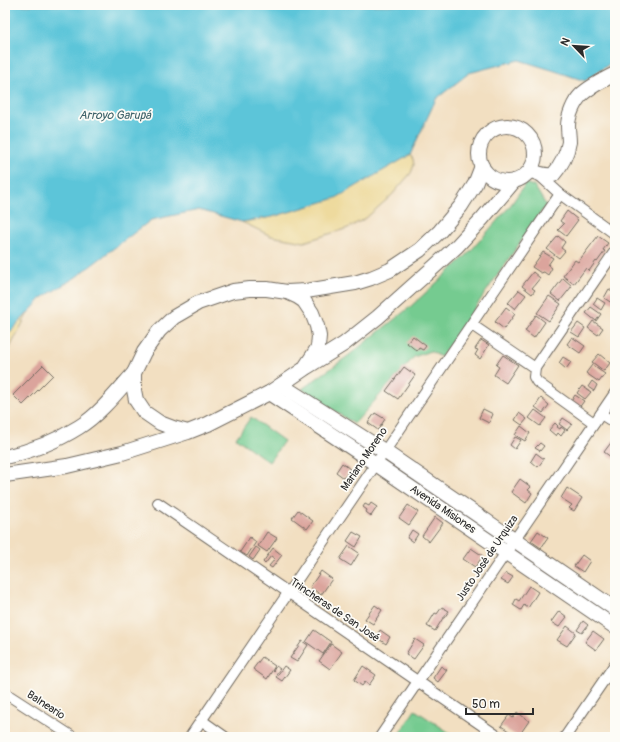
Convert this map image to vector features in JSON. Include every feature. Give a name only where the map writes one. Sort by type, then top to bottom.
[{"type":"main road","points":[[534,172],[534,144],[529,136],[522,130],[514,126],[496,128],[489,132],[483,140],[479,157],[482,166],[488,174],[495,179],[504,182],[514,181],[534,172],[546,176],[553,175],[567,152],[569,140],[568,124],[575,104],[581,95],[615,74]]},
{"type":"main road","points":[[5,458],[20,454],[55,440],[80,426],[98,412],[122,388],[134,373],[144,352],[159,331],[174,317],[198,303],[233,291],[267,289],[288,292],[306,291],[355,283],[372,278],[390,270],[420,250],[440,231],[461,206],[475,184],[482,166]]},
{"type":"main road","points":[[5,475],[67,466],[122,454],[208,424],[269,393],[344,344],[388,308],[457,246],[514,181]]},
{"type":"main road","points":[[288,292],[304,302],[312,313],[317,326],[319,336],[318,347],[304,369]]},
{"type":"main road","points":[[134,373],[134,390],[136,400],[144,412],[160,423],[188,432]]},
{"type":"main road","name":"Avenida Misiones","points":[[281,385],[384,451],[615,609]]},
{"type":"main road","name":"Avenida Misiones","points":[[269,393],[615,627]]},
{"type":"street","points":[[534,172],[560,194],[615,234]]},
{"type":"street","name":"Mariano Moreno","points":[[190,737],[560,194]]},
{"type":"street","points":[[594,424],[537,382],[534,377],[536,368],[615,252]]},
{"type":"street","points":[[472,324],[536,368]]},
{"type":"street","name":"Justo José de Urquiza","points":[[380,737],[615,393]]},
{"type":"street","points":[[601,414],[615,423]]},
{"type":"street","name":"Trincheras de San José","points":[[158,503],[499,737]]},
{"type":"street","points":[[565,737],[615,664]]},
{"type":"street","name":"Balneario","points":[[5,693],[73,737]]},
{"type":"street","points":[[201,720],[226,737]]},
{"type":"green space","points":[[526,183],[535,187],[546,205],[441,357],[430,351],[414,357],[354,424],[302,389],[348,356],[410,307],[467,255],[510,206]]},
{"type":"green space","points":[[251,417],[284,441],[269,462],[236,438]]},
{"type":"green space","points":[[415,710],[456,737],[397,737]]},
{"type":"sand","points":[[410,155],[413,159],[414,165],[411,173],[391,196],[366,218],[348,228],[304,242],[271,236],[242,222],[272,217],[335,198]]},
{"type":"sand","points":[[28,313],[5,357],[5,334],[9,333]]},
{"type":"water","name":"Arroyo Garupá","points":[[5,5],[615,5],[615,60],[585,81],[519,60],[469,73],[436,99],[410,155],[336,198],[272,217],[242,222],[199,210],[151,220],[76,277],[42,298],[9,333],[5,334]]},
{"type":"building","points":[[567,211],[578,220],[566,236],[558,230],[564,224],[560,221]]},
{"type":"building","points":[[558,236],[565,242],[561,248],[565,251],[559,258],[547,249]]},
{"type":"building","points":[[598,236],[608,243],[603,250],[605,251],[589,271],[586,268],[574,284],[563,276],[575,260],[578,262]]},
{"type":"building","points":[[543,252],[553,258],[548,265],[552,268],[548,275],[544,272],[541,273],[532,267]]},
{"type":"building","points":[[533,272],[540,278],[532,288],[535,290],[532,294],[522,286]]},
{"type":"building","points":[[563,278],[572,286],[560,301],[551,294]]},
{"type":"building","points":[[609,289],[615,293],[615,299],[612,303],[604,298]]},
{"type":"building","points":[[519,290],[526,295],[515,309],[508,303]]},
{"type":"building","points":[[549,296],[561,304],[549,321],[537,313]]},
{"type":"building","points":[[597,298],[605,303],[601,310],[593,304]]},
{"type":"building","points":[[506,307],[515,314],[504,329],[495,322]]},
{"type":"building","points":[[591,307],[601,314],[596,321],[586,313]]},
{"type":"building","points":[[536,315],[545,322],[534,338],[525,331]]},
{"type":"building","points":[[593,321],[603,328],[598,335],[588,328]]},
{"type":"building","points":[[578,323],[585,328],[579,337],[571,332]]},
{"type":"building","points":[[413,336],[426,346],[423,350],[419,348],[417,351],[407,343]]},
{"type":"building","points":[[572,337],[585,346],[580,353],[567,344]]},
{"type":"building","points":[[481,340],[489,345],[480,359],[475,355],[478,350],[475,349]]},
{"type":"building","points":[[599,354],[610,363],[604,371],[592,362]]},
{"type":"building","points":[[503,355],[518,365],[506,383],[494,375],[499,367],[496,365]]},
{"type":"building","points":[[563,357],[571,362],[566,369],[559,363]]},
{"type":"building","points":[[43,365],[53,375],[23,405],[13,395]]},
{"type":"building","points":[[592,365],[605,374],[599,382],[586,373]]},
{"type":"building","points":[[404,367],[415,375],[398,399],[386,391]]},
{"type":"building","points":[[592,381],[597,385],[594,391],[588,387]]},
{"type":"building","points":[[582,386],[591,392],[585,399],[577,393]]},
{"type":"building","points":[[575,395],[584,401],[578,409],[570,403]]},
{"type":"building","points":[[541,398],[549,405],[543,413],[535,407]]},
{"type":"building","points":[[483,409],[493,414],[489,423],[479,418]]},
{"type":"building","points":[[535,410],[546,418],[540,426],[529,418]]},
{"type":"building","points":[[375,413],[385,419],[378,430],[368,423]]},
{"type":"building","points":[[519,413],[527,419],[522,425],[515,420]]},
{"type":"building","points":[[563,418],[572,424],[567,430],[559,424]]},
{"type":"building","points":[[555,423],[558,426],[557,427],[560,429],[561,427],[565,430],[561,436],[558,433],[556,436],[549,430]]},
{"type":"building","points":[[521,426],[530,433],[525,441],[515,435]]},
{"type":"building","points":[[515,437],[521,440],[515,449],[510,445]]},
{"type":"building","points":[[613,440],[615,441],[615,460],[604,452]]},
{"type":"building","points":[[540,443],[544,446],[540,451],[535,448]]},
{"type":"building","points":[[536,453],[544,459],[538,467],[531,461]]},
{"type":"building","points":[[342,463],[350,469],[344,478],[336,472]]},
{"type":"building","points":[[520,479],[531,487],[528,490],[532,493],[526,503],[511,492]]},
{"type":"building","points":[[567,488],[582,498],[574,511],[569,508],[572,505],[561,498]]},
{"type":"building","points":[[371,503],[377,507],[371,516],[363,507],[365,504],[369,506]]},
{"type":"building","points":[[408,505],[418,512],[409,525],[399,518]]},
{"type":"building","points":[[298,510],[313,521],[307,529],[292,518]]},
{"type":"building","points":[[435,517],[443,523],[429,542],[422,536]]},
{"type":"building","points":[[412,530],[418,534],[413,542],[407,538]]},
{"type":"building","points":[[538,531],[548,538],[541,548],[531,541]]},
{"type":"building","points":[[267,532],[277,538],[267,552],[258,546]]},
{"type":"building","points":[[353,532],[362,537],[356,547],[347,541]]},
{"type":"building","points":[[250,537],[256,542],[247,556],[240,552]]},
{"type":"building","points":[[349,546],[359,553],[351,566],[340,559]]},
{"type":"building","points":[[256,547],[260,550],[253,560],[249,557]]},
{"type":"building","points":[[273,548],[282,555],[272,568],[269,566],[275,559],[271,556],[265,564],[263,562]]},
{"type":"building","points":[[471,548],[483,556],[475,567],[463,559]]},
{"type":"building","points":[[582,555],[590,561],[583,572],[574,566]]},
{"type":"building","points":[[321,571],[332,579],[321,595],[310,587]]},
{"type":"building","points":[[506,573],[513,577],[508,584],[501,580]]},
{"type":"building","points":[[529,586],[538,592],[528,608],[524,605],[521,610],[513,605],[516,599],[519,601]]},
{"type":"building","points":[[375,605],[382,610],[373,624],[365,619]]},
{"type":"building","points":[[442,607],[449,611],[435,631],[427,626],[435,613],[437,614]]},
{"type":"building","points":[[559,611],[567,617],[559,627],[551,622]]},
{"type":"building","points":[[583,621],[588,625],[582,633],[577,630]]},
{"type":"building","points":[[567,626],[576,633],[567,646],[557,640]]},
{"type":"building","points":[[314,630],[331,642],[323,654],[306,642]]},
{"type":"building","points":[[380,630],[390,637],[386,644],[376,637]]},
{"type":"building","points":[[593,631],[604,639],[596,650],[585,642]]},
{"type":"building","points":[[415,639],[424,645],[414,659],[406,654]]},
{"type":"building","points":[[302,641],[308,645],[297,662],[290,658]]},
{"type":"building","points":[[331,644],[342,652],[330,669],[319,661]]},
{"type":"building","points":[[262,657],[275,666],[267,679],[253,669]]},
{"type":"building","points":[[276,666],[280,669],[276,674],[273,671]]},
{"type":"building","points":[[284,666],[290,670],[282,681],[276,677]]},
{"type":"building","points":[[363,666],[376,675],[369,685],[365,682],[362,686],[354,680]]},
{"type":"building","points":[[441,666],[447,670],[438,682],[433,678]]},
{"type":"building","points":[[517,712],[529,721],[518,737],[501,726],[509,715],[513,718]]}]
